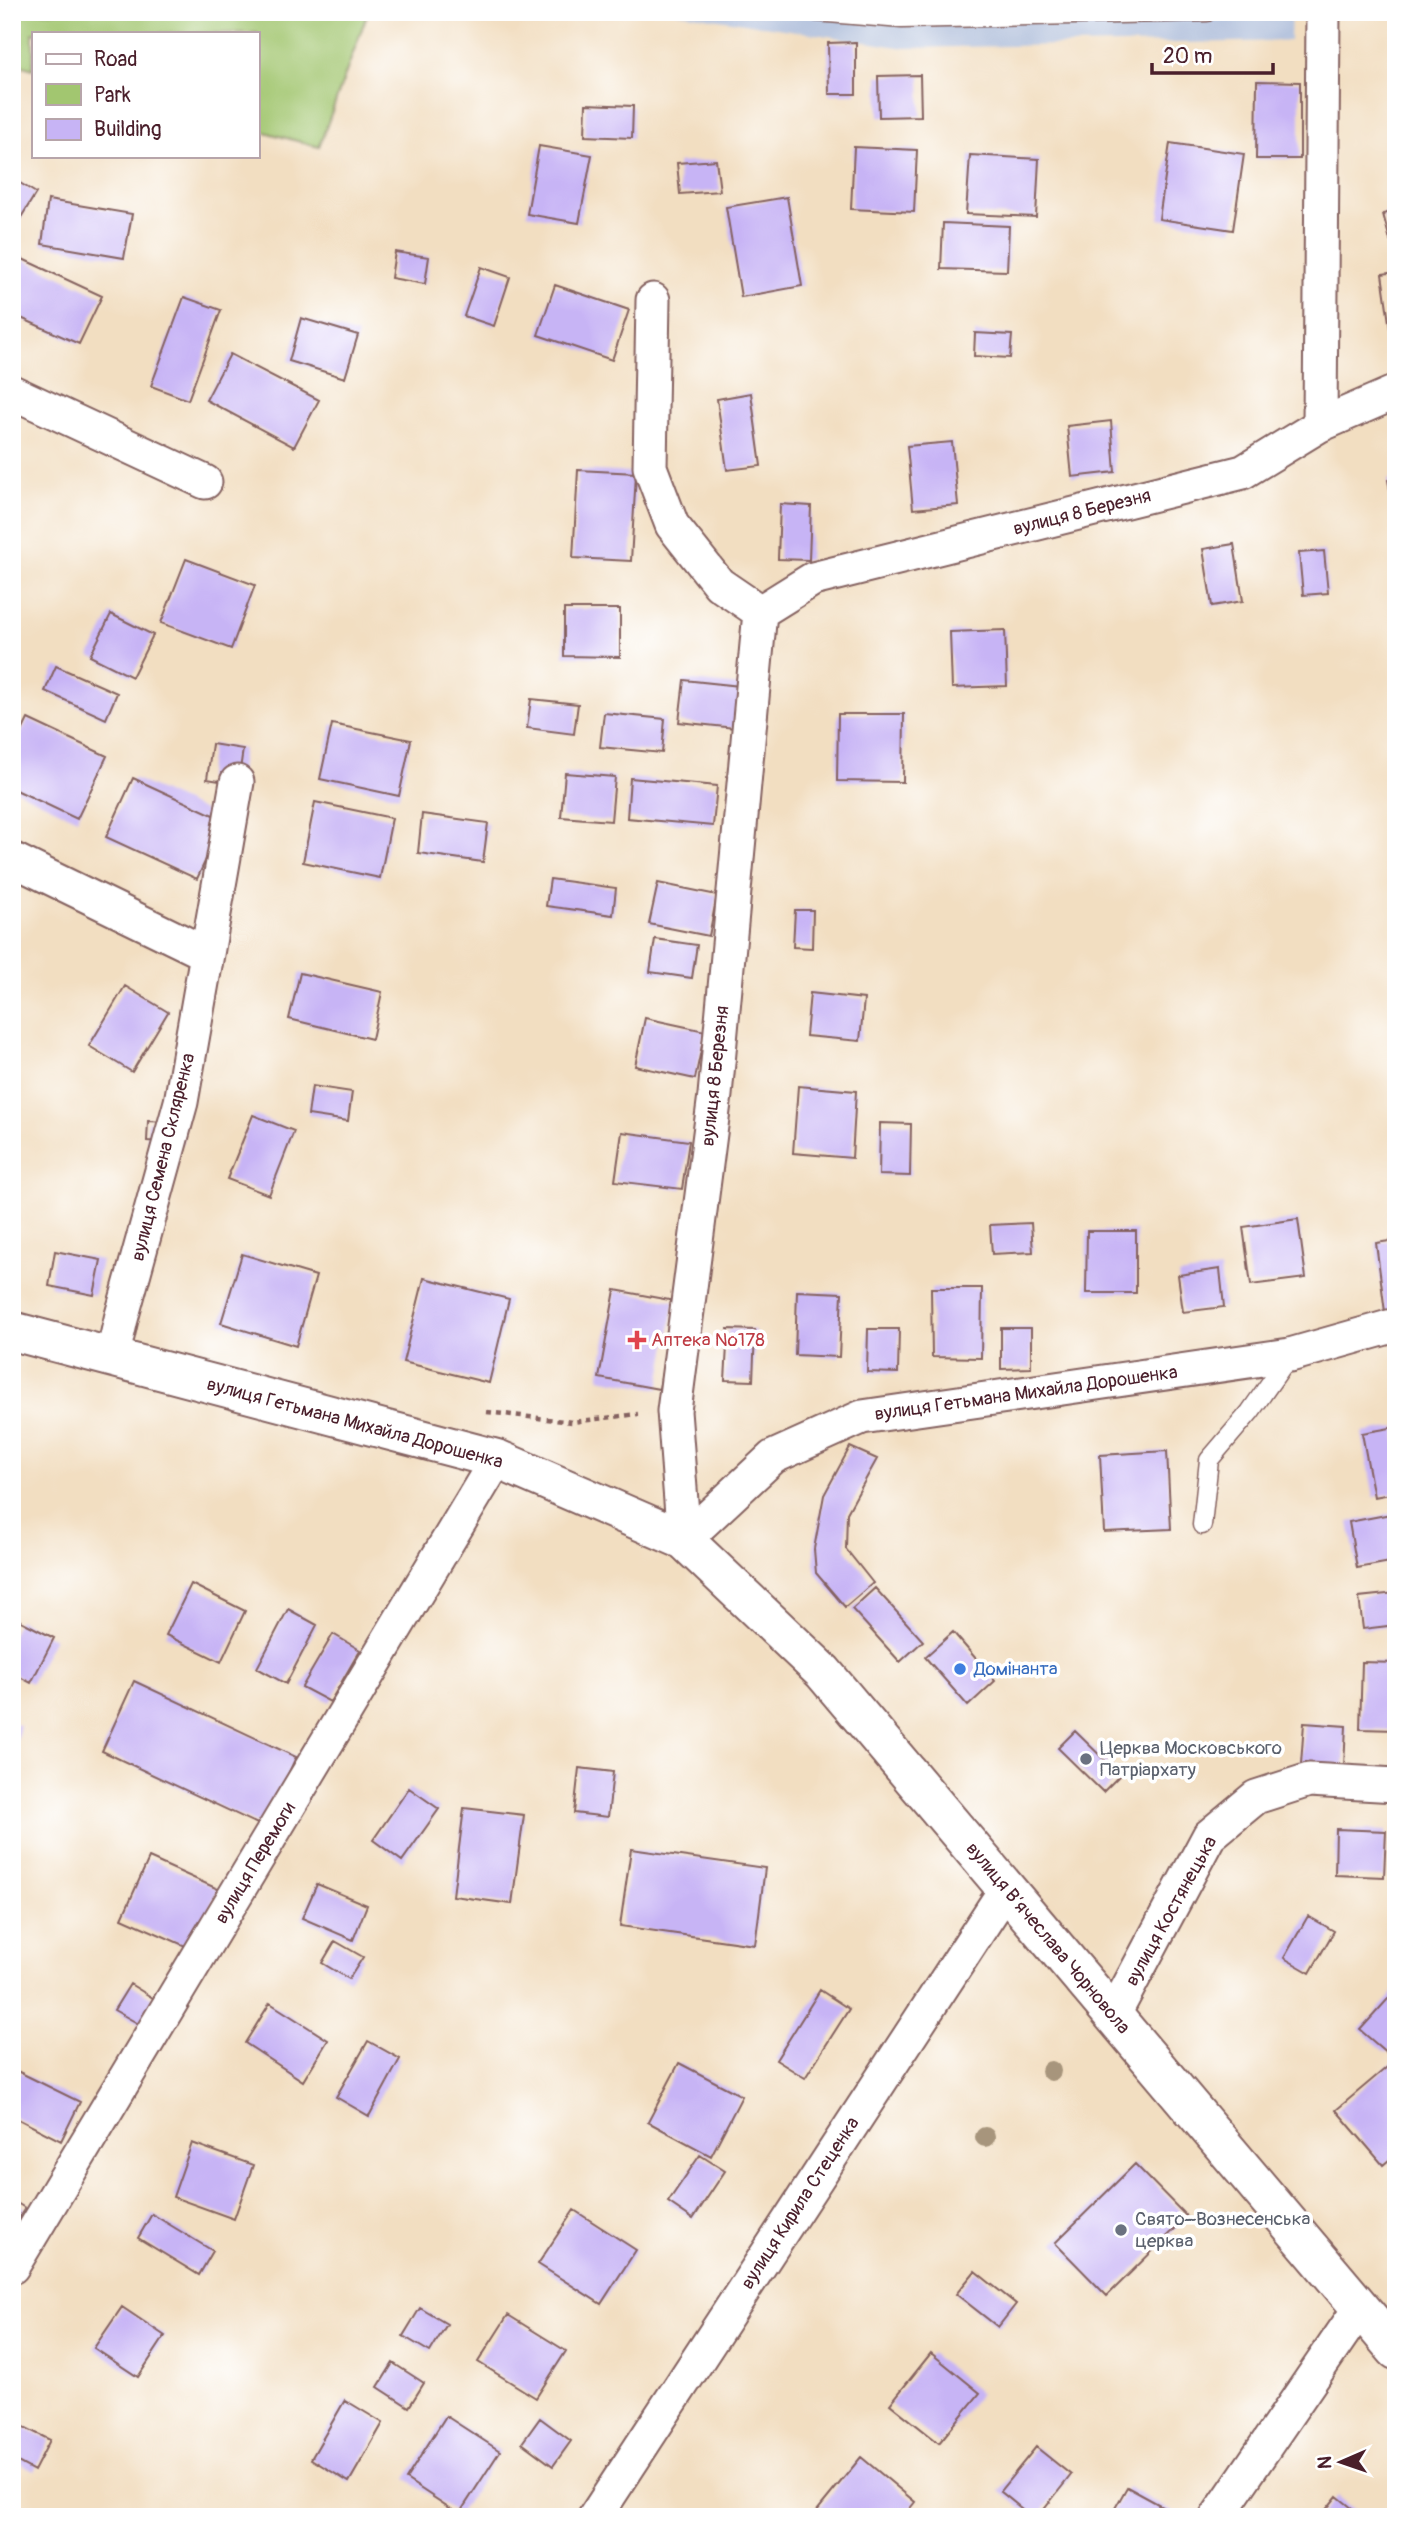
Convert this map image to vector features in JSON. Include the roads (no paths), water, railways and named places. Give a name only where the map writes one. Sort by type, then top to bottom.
[{"type":"street","points":[[1320,425],[1324,12]]},
{"type":"street","points":[[653,300],[650,467],[672,525],[719,584],[760,612]]},
{"type":"street","points":[[12,392],[205,482]]},
{"type":"street","name":"вулиця 8 Березня","points":[[684,1540],[674,1411],[715,1095],[760,612],[813,579],[1243,472],[1320,425],[1396,392]]},
{"type":"street","name":"вулиця Семена Скляренка","points":[[112,1359],[181,1102],[237,782]]},
{"type":"street","points":[[12,859],[207,954]]},
{"type":"street","name":"вулиця Гетьмана Михайла Дорошенка","points":[[12,1331],[497,1459],[684,1540],[773,1457],[862,1417],[1290,1355],[1396,1325]]},
{"type":"street","name":"вулиця Перемоги","points":[[12,2267],[497,1459]]},
{"type":"street","name":"вулиця Вʼячеслава Чорновола","points":[[684,1540],[823,1672],[1396,2350]]},
{"type":"street","name":"вулиця Костянецька","points":[[1113,2016],[1209,1836],[1256,1797],[1309,1780],[1396,1785]]},
{"type":"street","name":"вулиця Кирила Стеценка","points":[[595,2517],[1006,1889]]},
{"type":"street","points":[[1217,2517],[1360,2308]]},
{"type":"lane","points":[[816,12],[902,16],[1207,12]]},
{"type":"lane","points":[[1202,1525],[1209,1460],[1250,1412],[1290,1355]]},
{"type":"place","name":"Аптека №178","points":[[637,1340]]},
{"type":"place","name":"Домінанта","points":[[960,1669]]},
{"type":"place","name":"Церква Московського Патріархату","points":[[1086,1759]]},
{"type":"place","name":"Свято–Вознесенська церква","points":[[1121,2230]]}]
